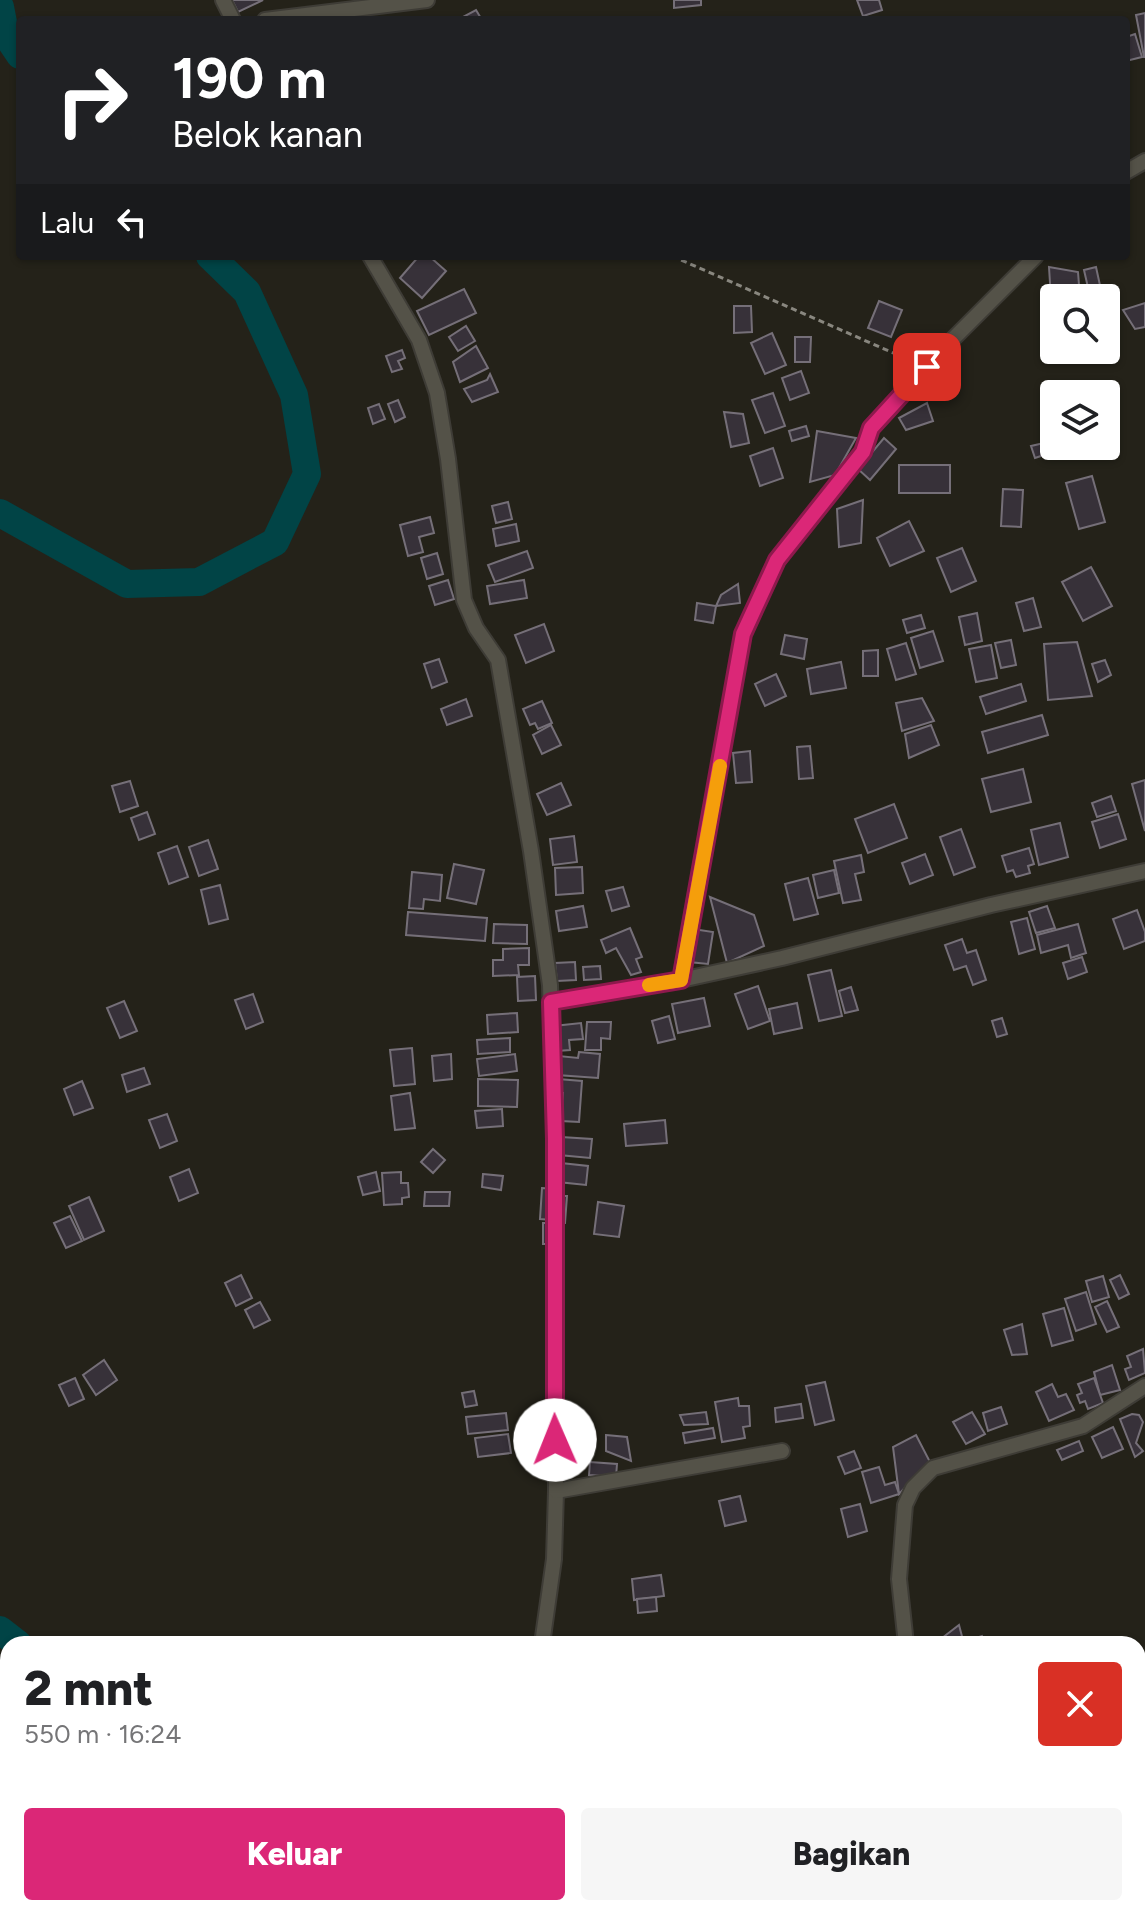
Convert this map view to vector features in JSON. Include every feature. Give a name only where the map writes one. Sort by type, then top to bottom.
[{"type":"street","points":[[297,16],[427,0]]},
{"type":"street","points":[[372,260],[419,340],[437,393],[464,600],[476,628],[498,660],[531,851],[551,1002],[555,1139],[556,1491],[554,1559],[543,1636]]},
{"type":"street","points":[[681,980],[743,634],[777,560],[863,452],[871,428],[1032,260]]},
{"type":"street","points":[[551,1002],[681,980],[782,958],[991,905],[1145,871]]},
{"type":"street","points":[[905,1636],[899,1579],[905,1505],[913,1488],[933,1468],[1083,1426],[1145,1386]]},
{"type":"street","points":[[556,1491],[782,1451]]},
{"type":"path","points":[[681,260],[927,367]]},
{"type":"building","points":[[232,0],[263,0],[238,12]]},
{"type":"building","points":[[674,0],[701,0],[701,5],[674,8]]},
{"type":"building","points":[[857,0],[879,0],[882,10],[863,16]]},
{"type":"building","points":[[476,10],[480,16],[465,16]]},
{"type":"building","points":[[1145,13],[1145,57],[1144,57],[1136,15]]},
{"type":"building","points":[[1135,34],[1142,57],[1130,60],[1130,36]]},
{"type":"building","points":[[416,260],[434,260],[446,271],[422,298],[400,278]]},
{"type":"building","points":[[1049,267],[1078,272],[1079,284],[1050,284]]},
{"type":"building","points":[[1096,267],[1100,284],[1087,284],[1084,270]]},
{"type":"building","points":[[464,289],[476,313],[429,335],[417,311]]},
{"type":"building","points":[[879,301],[902,310],[891,337],[868,328]]},
{"type":"building","points":[[1145,303],[1145,327],[1135,329],[1123,310]]},
{"type":"building","points":[[734,306],[751,306],[752,332],[734,333]]},
{"type":"building","points":[[466,326],[475,341],[458,351],[449,337]]},
{"type":"building","points":[[772,333],[786,365],[765,374],[751,343]]},
{"type":"building","points":[[795,337],[811,337],[810,362],[795,362]]},
{"type":"building","points":[[476,346],[488,368],[460,382],[453,362]]},
{"type":"building","points":[[402,350],[405,358],[398,361],[402,369],[392,372],[386,356]]},
{"type":"building","points":[[801,371],[809,393],[790,400],[782,378]]},
{"type":"building","points":[[490,374],[498,392],[472,402],[464,389],[487,380]]},
{"type":"building","points":[[773,393],[785,426],[765,433],[752,400]]},
{"type":"building","points":[[398,400],[405,417],[395,422],[388,404]]},
{"type":"building","points":[[927,403],[933,421],[906,430],[899,418]]},
{"type":"building","points":[[379,404],[385,419],[373,424],[368,408]]},
{"type":"building","points":[[724,412],[743,414],[749,443],[731,447]]},
{"type":"building","points":[[806,426],[809,436],[792,441],[789,431]]},
{"type":"building","points":[[817,431],[856,438],[835,475],[810,482]]},
{"type":"building","points":[[884,438],[896,449],[870,480],[858,469]]},
{"type":"building","points":[[1040,444],[1040,456],[1035,458],[1031,446]]},
{"type":"building","points":[[773,448],[783,478],[760,486],[750,456]]},
{"type":"building","points":[[899,465],[950,465],[950,493],[899,493]]},
{"type":"building","points":[[1092,476],[1105,522],[1079,529],[1066,483]]},
{"type":"building","points":[[1003,489],[1023,490],[1021,527],[1001,526]]},
{"type":"building","points":[[863,500],[861,543],[839,547],[837,509]]},
{"type":"building","points":[[508,502],[512,519],[496,523],[492,506]]},
{"type":"building","points":[[430,517],[434,533],[419,537],[423,552],[408,556],[400,525]]},
{"type":"building","points":[[909,521],[924,551],[890,566],[877,538]]},
{"type":"building","points":[[516,524],[519,541],[496,546],[493,529]]},
{"type":"building","points":[[962,548],[976,581],[951,592],[937,558]]},
{"type":"building","points":[[527,551],[533,568],[495,582],[488,565]]},
{"type":"building","points":[[437,553],[443,574],[427,579],[421,558]]},
{"type":"building","points":[[1091,567],[1112,606],[1083,621],[1062,582]]},
{"type":"building","points":[[448,580],[454,599],[435,605],[429,586]]},
{"type":"building","points":[[524,580],[527,598],[490,604],[487,586]]},
{"type":"building","points":[[738,584],[740,603],[716,606],[721,595]]},
{"type":"building","points":[[1033,598],[1041,627],[1024,631],[1016,603]]},
{"type":"building","points":[[697,603],[716,606],[713,623],[695,620]]},
{"type":"building","points":[[977,613],[982,641],[965,645],[959,617]]},
{"type":"building","points":[[921,615],[925,628],[907,633],[903,620]]},
{"type":"building","points":[[544,624],[554,651],[526,663],[515,635]]},
{"type":"building","points":[[933,631],[943,661],[920,668],[911,638]]},
{"type":"building","points":[[785,635],[807,639],[804,659],[781,654]]},
{"type":"building","points":[[1011,640],[1016,665],[1001,668],[995,643]]},
{"type":"building","points":[[1077,642],[1092,696],[1048,700],[1044,644]]},
{"type":"building","points":[[906,643],[916,674],[896,680],[887,649]]},
{"type":"building","points":[[991,645],[997,678],[976,682],[969,649]]},
{"type":"building","points":[[878,650],[878,676],[863,676],[863,651]]},
{"type":"building","points":[[439,659],[447,682],[432,688],[424,664]]},
{"type":"building","points":[[1105,660],[1111,675],[1098,682],[1092,664]]},
{"type":"building","points":[[841,662],[846,688],[811,694],[807,669]]},
{"type":"building","points":[[776,674],[786,696],[765,706],[755,684]]},
{"type":"building","points":[[1021,684],[1026,701],[986,714],[980,697]]},
{"type":"building","points":[[922,698],[934,721],[902,731],[896,703]]},
{"type":"building","points":[[466,699],[472,716],[447,725],[441,709]]},
{"type":"building","points":[[542,701],[552,723],[538,729],[535,723],[530,725],[523,709]]},
{"type":"building","points":[[1042,715],[1048,735],[988,753],[982,732]]},
{"type":"building","points":[[551,725],[561,745],[542,754],[533,735]]},
{"type":"building","points":[[931,725],[939,745],[909,758],[905,734]]},
{"type":"building","points":[[810,746],[813,778],[799,779],[797,747]]},
{"type":"building","points":[[750,751],[752,782],[736,783],[733,753]]},
{"type":"building","points":[[1023,769],[1031,802],[991,812],[982,779]]},
{"type":"building","points":[[1145,780],[1145,831],[1132,784]]},
{"type":"building","points":[[130,781],[138,806],[120,812],[112,786]]},
{"type":"building","points":[[561,783],[571,805],[547,815],[537,794]]},
{"type":"building","points":[[1111,796],[1116,811],[1097,817],[1092,803]]},
{"type":"building","points":[[894,804],[907,838],[868,853],[855,819]]},
{"type":"building","points":[[147,812],[155,834],[139,840],[131,818]]},
{"type":"building","points":[[1118,814],[1126,839],[1100,848],[1092,822]]},
{"type":"building","points":[[1060,823],[1068,857],[1039,865],[1031,830]]},
{"type":"building","points":[[961,829],[975,867],[954,875],[940,837]]},
{"type":"building","points":[[574,836],[577,862],[553,865],[550,839]]},
{"type":"building","points":[[208,840],[218,869],[199,876],[189,847]]},
{"type":"building","points":[[177,846],[188,877],[169,884],[158,853]]},
{"type":"building","points":[[1029,848],[1034,864],[1028,866],[1030,873],[1016,877],[1013,870],[1007,872],[1002,856]]},
{"type":"building","points":[[925,854],[933,875],[910,884],[902,863]]},
{"type":"building","points":[[861,855],[864,872],[855,874],[861,900],[843,903],[834,861]]},
{"type":"building","points":[[454,864],[484,870],[476,904],[447,898]]},
{"type":"building","points":[[582,867],[583,893],[556,895],[555,868]]},
{"type":"building","points":[[834,870],[839,893],[818,898],[813,875]]},
{"type":"building","points":[[412,872],[442,875],[440,901],[424,899],[423,909],[409,908]]},
{"type":"building","points":[[808,878],[818,914],[794,920],[785,884]]},
{"type":"building","points":[[220,885],[228,919],[209,924],[201,890]]},
{"type":"building","points":[[623,887],[629,906],[612,911],[606,891]]},
{"type":"building","points":[[710,897],[754,915],[764,946],[727,963]]},
{"type":"building","points":[[583,906],[587,927],[559,931],[556,911]]},
{"type":"building","points":[[1047,906],[1055,928],[1036,933],[1029,912]]},
{"type":"building","points":[[1137,910],[1145,941],[1124,949],[1113,919]]},
{"type":"building","points":[[408,912],[487,918],[485,941],[406,935]]},
{"type":"building","points":[[1027,918],[1035,949],[1019,954],[1011,922]]},
{"type":"building","points":[[494,924],[527,925],[527,944],[493,943]]},
{"type":"building","points":[[1078,924],[1086,953],[1071,958],[1068,945],[1041,953],[1037,935]]},
{"type":"building","points":[[630,928],[642,957],[636,959],[641,972],[631,975],[616,948],[606,953],[601,940]]},
{"type":"building","points":[[693,929],[713,932],[708,964],[689,962]]},
{"type":"building","points":[[962,939],[967,953],[976,950],[986,980],[973,985],[966,966],[954,970],[945,945]]},
{"type":"building","points":[[529,948],[529,965],[518,965],[519,975],[493,976],[493,960],[503,960],[503,949]]},
{"type":"building","points":[[1082,957],[1087,972],[1068,979],[1063,963]]},
{"type":"building","points":[[575,962],[576,980],[557,981],[555,963]]},
{"type":"building","points":[[600,966],[601,979],[584,980],[583,967]]},
{"type":"building","points":[[831,970],[842,1016],[819,1021],[808,975]]},
{"type":"building","points":[[535,976],[536,1000],[518,1001],[517,977]]},
{"type":"building","points":[[758,986],[770,1021],[748,1029],[735,994]]},
{"type":"building","points":[[851,987],[858,1010],[845,1013],[839,991]]},
{"type":"building","points":[[253,994],[263,1022],[246,1029],[235,1000]]},
{"type":"building","points":[[704,998],[710,1026],[678,1033],[672,1004]]},
{"type":"building","points":[[124,1001],[137,1031],[120,1038],[107,1008]]},
{"type":"building","points":[[797,1003],[802,1028],[774,1034],[769,1009]]},
{"type":"building","points":[[517,1013],[518,1032],[488,1034],[487,1015]]},
{"type":"building","points":[[669,1016],[675,1039],[658,1043],[652,1021]]},
{"type":"building","points":[[1002,1018],[1007,1034],[997,1037],[992,1021]]},
{"type":"building","points":[[587,1022],[611,1022],[610,1039],[601,1038],[601,1050],[585,1050]]},
{"type":"building","points":[[581,1023],[583,1039],[569,1040],[570,1050],[557,1051],[554,1026]]},
{"type":"building","points":[[510,1038],[510,1052],[478,1054],[477,1040]]},
{"type":"building","points":[[412,1048],[415,1084],[394,1086],[390,1050]]},
{"type":"building","points":[[579,1052],[600,1054],[598,1078],[557,1075],[559,1056],[578,1058]]},
{"type":"building","points":[[451,1054],[452,1079],[434,1081],[432,1056]]},
{"type":"building","points":[[515,1054],[517,1071],[479,1076],[477,1059]]},
{"type":"building","points":[[144,1068],[150,1084],[127,1092],[122,1075]]},
{"type":"building","points":[[478,1079],[518,1080],[517,1107],[478,1106]]},
{"type":"building","points":[[558,1079],[582,1081],[579,1122],[561,1121],[563,1093],[557,1093]]},
{"type":"building","points":[[82,1081],[93,1108],[74,1115],[64,1089]]},
{"type":"building","points":[[410,1093],[415,1128],[395,1130],[391,1096]]},
{"type":"building","points":[[502,1109],[503,1126],[477,1128],[475,1111]]},
{"type":"building","points":[[167,1114],[177,1141],[160,1148],[149,1120]]},
{"type":"building","points":[[665,1120],[667,1143],[626,1146],[624,1124]]},
{"type":"building","points":[[561,1137],[592,1139],[590,1158],[559,1155]]},
{"type":"building","points":[[433,1149],[445,1160],[433,1173],[421,1162]]},
{"type":"building","points":[[561,1163],[588,1166],[586,1185],[558,1182]]},
{"type":"building","points":[[189,1169],[198,1193],[179,1201],[170,1177]]},
{"type":"building","points":[[376,1172],[380,1191],[363,1195],[358,1177]]},
{"type":"building","points":[[401,1172],[401,1183],[408,1183],[409,1197],[402,1198],[402,1204],[384,1205],[382,1173]]},
{"type":"building","points":[[483,1174],[503,1176],[501,1190],[482,1187]]},
{"type":"building","points":[[542,1188],[553,1189],[551,1220],[540,1219]]},
{"type":"building","points":[[425,1192],[450,1192],[449,1206],[424,1206]]},
{"type":"building","points":[[557,1196],[567,1196],[565,1223],[555,1222]]},
{"type":"building","points":[[89,1197],[104,1231],[84,1240],[69,1206]]},
{"type":"building","points":[[598,1202],[624,1206],[619,1237],[594,1234]]},
{"type":"building","points":[[70,1216],[82,1241],[66,1248],[54,1223]]},
{"type":"building","points":[[543,1223],[553,1223],[552,1244],[543,1244]]},
{"type":"building","points":[[241,1275],[252,1298],[236,1306],[225,1283]]},
{"type":"building","points":[[1120,1275],[1129,1294],[1119,1299],[1110,1280]]},
{"type":"building","points":[[1103,1276],[1109,1297],[1092,1302],[1086,1281]]},
{"type":"building","points":[[1086,1292],[1096,1324],[1076,1331],[1065,1299]]},
{"type":"building","points":[[1107,1301],[1119,1327],[1107,1332],[1095,1307]]},
{"type":"building","points":[[260,1302],[270,1320],[254,1328],[245,1310]]},
{"type":"building","points":[[1064,1308],[1073,1340],[1052,1346],[1043,1314]]},
{"type":"building","points":[[1022,1324],[1027,1354],[1012,1355],[1004,1330]]},
{"type":"building","points":[[1143,1349],[1145,1373],[1129,1380],[1125,1369],[1131,1367],[1127,1356]]},
{"type":"building","points":[[104,1360],[117,1380],[96,1395],[83,1375]]},
{"type":"building","points":[[1112,1365],[1120,1390],[1100,1395],[1094,1372]]},
{"type":"building","points":[[75,1378],[84,1399],[69,1406],[59,1385]]},
{"type":"building","points":[[1094,1378],[1103,1403],[1088,1409],[1085,1401],[1080,1403],[1077,1395],[1082,1393],[1078,1384]]},
{"type":"building","points":[[825,1382],[834,1420],[815,1425],[806,1386]]},
{"type":"building","points":[[1052,1384],[1058,1397],[1066,1394],[1074,1410],[1049,1421],[1036,1392]]},
{"type":"building","points":[[474,1391],[477,1405],[465,1407],[462,1393]]},
{"type":"building","points":[[738,1398],[739,1406],[749,1406],[750,1426],[743,1427],[745,1438],[722,1442],[715,1402]]},
{"type":"building","points":[[801,1404],[803,1418],[776,1422],[775,1408]]},
{"type":"building","points":[[1001,1407],[1007,1424],[988,1431],[983,1413]]},
{"type":"building","points":[[706,1412],[708,1424],[684,1425],[680,1415]]},
{"type":"building","points":[[972,1412],[985,1434],[966,1444],[953,1422]]},
{"type":"building","points":[[506,1413],[508,1430],[468,1434],[466,1417]]},
{"type":"building","points":[[1132,1414],[1139,1415],[1143,1422],[1136,1443],[1143,1451],[1135,1457],[1120,1419]]},
{"type":"building","points":[[1113,1427],[1123,1449],[1102,1458],[1092,1437]]},
{"type":"building","points":[[713,1428],[715,1438],[685,1443],[683,1433]]},
{"type":"building","points":[[508,1434],[511,1453],[478,1457],[475,1438]]},
{"type":"building","points":[[606,1435],[627,1437],[631,1461],[606,1451]]},
{"type":"building","points":[[916,1435],[930,1462],[899,1494],[893,1447]]},
{"type":"building","points":[[1079,1441],[1083,1451],[1062,1460],[1057,1450]]},
{"type":"building","points":[[854,1451],[861,1468],[845,1474],[838,1457]]},
{"type":"building","points":[[590,1462],[617,1464],[616,1477],[589,1475]]},
{"type":"building","points":[[879,1467],[885,1485],[895,1482],[899,1494],[871,1503],[862,1472]]},
{"type":"building","points":[[740,1496],[746,1521],[725,1526],[719,1501]]},
{"type":"building","points":[[860,1504],[867,1531],[848,1537],[841,1509]]},
{"type":"building","points":[[661,1575],[664,1596],[634,1600],[632,1579]]},
{"type":"building","points":[[656,1597],[657,1611],[638,1613],[637,1599]]},
{"type":"building","points":[[959,1625],[962,1636],[945,1636]]},
{"type":"waterway","points":[[0,7],[5,33],[16,49]]},
{"type":"waterway","points":[[0,513],[127,584],[199,582],[275,542],[307,474],[294,395],[247,292],[214,260]]},
{"type":"waterway","points":[[0,1630],[8,1636]]},
{"type":"slow traffic","points":[[649,985],[681,980],[720,766]]},
{"type":"route","points":[[555,1440],[555,1139],[551,1002],[681,980],[743,634],[777,560],[863,452],[871,428],[927,367]]}]
